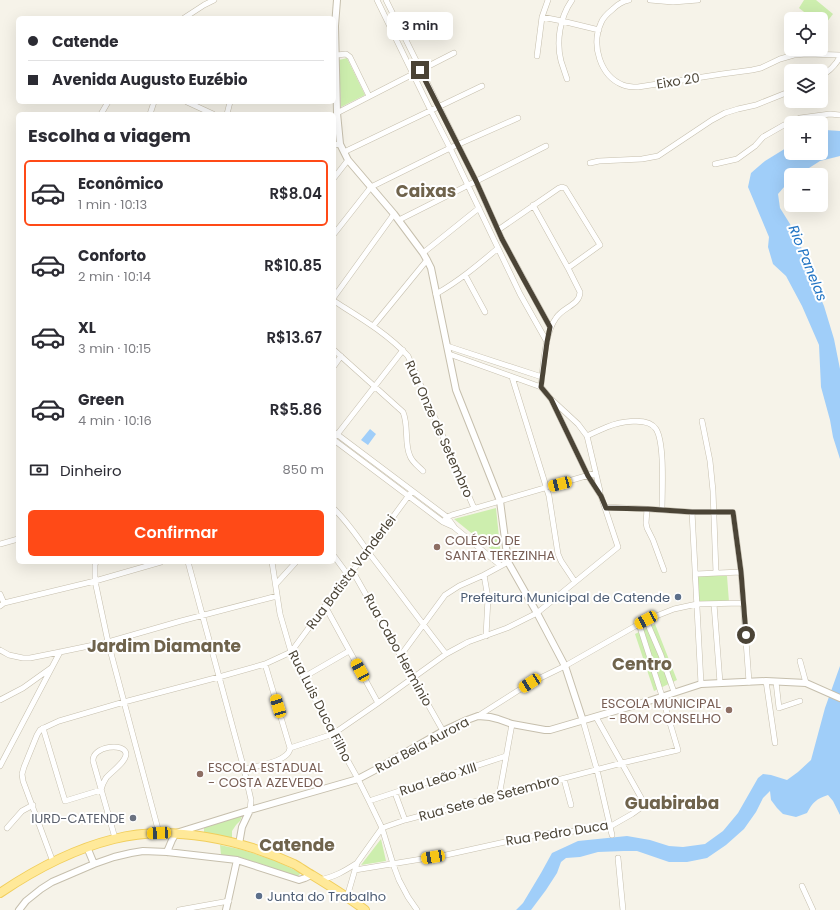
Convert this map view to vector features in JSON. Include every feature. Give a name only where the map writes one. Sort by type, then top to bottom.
[{"type":"main road","points":[[0,893],[53,862],[87,847],[115,838],[137,834],[176,833],[239,844],[284,860],[320,880],[364,910]]},
{"type":"street","points":[[187,16],[214,0]]},
{"type":"street","points":[[336,16],[337,0]]},
{"type":"street","points":[[377,0],[479,208],[497,249],[547,342]]},
{"type":"street","points":[[386,0],[458,144],[498,230],[550,327]]},
{"type":"street","points":[[537,56],[542,18],[548,0]]},
{"type":"street","points":[[567,79],[561,60],[560,30],[567,7],[572,0]]},
{"type":"street","name":"Eixo 20","points":[[629,0],[626,0],[616,6],[601,22],[598,30],[597,42],[600,60],[605,70],[614,80],[628,87],[638,87],[752,70],[794,55],[807,54],[840,56]]},
{"type":"street","points":[[650,0],[673,2],[698,0]]},
{"type":"street","points":[[395,36],[440,16]]},
{"type":"street","points":[[542,18],[562,20],[598,30]]},
{"type":"street","points":[[336,40],[337,144],[344,152],[348,160],[399,220],[423,252],[431,268],[456,390],[500,501],[508,562],[565,666],[597,770],[612,835]]},
{"type":"street","points":[[337,113],[454,53]]},
{"type":"street","points":[[337,55],[346,54],[350,57],[369,96]]},
{"type":"street","points":[[828,72],[831,70],[840,56]]},
{"type":"street","points":[[344,152],[482,86]]},
{"type":"street","points":[[590,164],[599,161],[642,159],[658,156],[725,113],[756,105],[784,94]]},
{"type":"street","points":[[191,104],[209,112]]},
{"type":"street","points":[[715,164],[737,159],[755,146],[763,137],[800,118],[830,114],[840,115]]},
{"type":"street","points":[[336,231],[371,187],[458,144],[518,118]]},
{"type":"street","points":[[399,220],[546,146]]},
{"type":"street","points":[[336,175],[348,160]]},
{"type":"street","points":[[498,230],[559,188],[565,188],[600,245],[568,268]]},
{"type":"street","points":[[533,205],[578,286],[580,295],[577,301],[555,318],[550,327],[541,387]]},
{"type":"street","points":[[423,252],[479,208]]},
{"type":"street","points":[[336,294],[394,214]]},
{"type":"street","points":[[436,294],[465,275],[497,249]]},
{"type":"street","points":[[373,326],[427,260]]},
{"type":"street","points":[[465,275],[484,312]]},
{"type":"street","name":"Rua Onze de Setembro","points":[[336,302],[373,326],[408,356],[474,508]]},
{"type":"street","points":[[447,346],[542,377]]},
{"type":"street","points":[[336,435],[402,350]]},
{"type":"street","points":[[336,352],[403,412],[406,424],[409,455],[412,461],[423,471]]},
{"type":"street","points":[[290,748],[333,734],[378,704],[446,654],[468,642],[507,628],[537,613],[618,547],[601,496],[587,436],[578,424],[551,399],[541,387],[449,354]]},
{"type":"street","points":[[336,364],[342,356]]},
{"type":"street","points":[[512,377],[549,496],[558,554],[575,582]]},
{"type":"street","points":[[551,399],[588,476],[601,496]]},
{"type":"street","points":[[702,421],[710,461],[713,491],[716,573]]},
{"type":"street","points":[[587,436],[618,423],[639,422],[651,424],[659,435],[662,457],[662,510]]},
{"type":"street","points":[[336,437],[446,517],[455,528],[500,565]]},
{"type":"street","points":[[336,437],[408,497],[443,522],[455,528]]},
{"type":"street","points":[[443,522],[446,517],[474,508],[596,474]]},
{"type":"street","name":"Rua Batista Vanderlei","points":[[291,652],[412,491]]},
{"type":"street","points":[[606,508],[692,512],[733,512],[741,572],[749,682]]},
{"type":"street","points":[[648,509],[646,523],[647,528],[664,570]]},
{"type":"street","points":[[336,511],[446,654]]},
{"type":"street","points":[[692,512],[700,684]]},
{"type":"street","points":[[336,517],[339,514]]},
{"type":"street","points":[[0,544],[16,540]]},
{"type":"street","points":[[336,559],[348,575]]},
{"type":"street","points":[[401,655],[441,600],[450,592],[508,562]]},
{"type":"street","points":[[94,564],[95,581],[108,642],[159,833]]},
{"type":"street","points":[[0,594],[2,604],[95,581],[154,564]]},
{"type":"street","points":[[189,564],[251,800],[250,810],[242,827],[239,844]]},
{"type":"street","name":"Rua Luis Duca Filho","points":[[272,564],[283,625],[291,652],[369,801],[382,828],[393,864],[404,889],[417,910]]},
{"type":"street","points":[[276,584],[294,564]]},
{"type":"street","name":"Rua Cabo Herminio","points":[[352,570],[443,731]]},
{"type":"street","points":[[696,574],[741,572]]},
{"type":"street","points":[[484,575],[488,598],[486,636]]},
{"type":"street","points":[[0,650],[9,655],[30,658],[108,642],[278,596]]},
{"type":"street","points":[[478,716],[530,683],[565,666],[649,619],[674,609],[697,604],[743,603]]},
{"type":"street","points":[[714,604],[720,683]]},
{"type":"street","points":[[325,606],[378,704]]},
{"type":"street","points":[[649,619],[674,692]]},
{"type":"street","points":[[639,624],[662,696]]},
{"type":"street","points":[[304,677],[349,651]]},
{"type":"street","points":[[0,766],[60,652]]},
{"type":"street","points":[[53,862],[23,781],[22,774],[37,735],[43,728],[59,721],[124,702],[265,664],[291,652]]},
{"type":"street","points":[[800,661],[806,683]]},
{"type":"street","points":[[244,769],[280,759],[287,755],[290,751],[265,664]]},
{"type":"street","points":[[0,700],[23,688],[53,667]]},
{"type":"street","points":[[766,681],[775,743]]},
{"type":"street","name":"Rua Bela Aurora","points":[[176,833],[358,779],[443,731],[478,716],[498,719],[512,724],[550,730],[649,701],[700,684],[720,683],[766,681],[806,683],[840,698]]},
{"type":"street","points":[[776,682],[779,708],[800,701]]},
{"type":"street","name":"Rua Sete de Setembro","points":[[382,828],[405,820],[564,778],[678,750],[662,696]]},
{"type":"street","points":[[596,717],[622,763]]},
{"type":"street","points":[[499,796],[512,724]]},
{"type":"street","points":[[43,728],[65,801],[101,790],[106,779],[122,763],[126,755],[125,752],[120,748],[115,747],[100,750],[93,757],[93,761],[101,790],[115,838]]},
{"type":"street","name":"Rua Leão XIII","points":[[369,801],[506,756]]},
{"type":"street","name":"Rua Pedro Duca","points":[[355,870],[446,855],[535,835],[611,826],[632,814],[644,803],[622,763]]},
{"type":"street","points":[[564,778],[571,805]]},
{"type":"street","points":[[395,793],[405,820]]},
{"type":"street","points":[[8,828],[22,811],[33,805]]},
{"type":"street","points":[[347,897],[357,863],[382,828]]},
{"type":"street","points":[[168,852],[176,833]]},
{"type":"street","points":[[87,847],[94,864]]},
{"type":"street","points":[[19,910],[31,897],[52,882],[114,857],[143,851],[168,852],[237,860],[296,879],[305,878],[311,875]]},
{"type":"street","points":[[618,858],[623,910]]},
{"type":"street","points":[[226,910],[237,860]]},
{"type":"street","points":[[320,880],[343,872],[357,863]]},
{"type":"street","points":[[802,886],[813,910]]},
{"type":"street","points":[[179,910],[229,901]]},
{"type":"green space","points":[[804,0],[816,0],[833,14],[828,20],[828,12],[804,12],[799,8]]},
{"type":"green space","points":[[347,58],[365,95],[341,107],[339,60]]},
{"type":"green space","points":[[496,508],[501,557],[454,519]]},
{"type":"green space","points":[[697,576],[727,576],[729,602],[699,603]]},
{"type":"green space","points":[[655,624],[677,680],[654,691],[635,634]]},
{"type":"green space","points":[[243,814],[240,821],[232,831],[232,841],[204,835],[204,826]]},
{"type":"green space","points":[[381,839],[386,861],[361,865]]},
{"type":"green space","points":[[220,845],[243,850],[276,861],[301,873],[297,877],[242,858],[221,855]]},
{"type":"water","points":[[828,130],[840,131],[840,156],[828,159]]},
{"type":"water","name":"Rio Panelas","points":[[784,149],[784,160],[824,160],[809,168],[784,168],[784,187],[778,194],[780,208],[790,224],[804,253],[814,268],[814,283],[824,306],[834,339],[840,369],[840,459],[821,387],[819,345],[802,306],[786,276],[773,264],[768,247],[769,237],[748,187],[751,173],[765,161]]},
{"type":"water","points":[[370,429],[376,434],[368,445],[361,440]]},
{"type":"water","points":[[840,666],[840,815],[833,801],[828,795],[815,801],[807,813],[796,817],[783,814],[771,800],[770,791],[763,798],[756,812],[744,829],[726,845],[707,858],[687,862],[669,862],[637,851],[624,851],[598,852],[580,857],[566,858],[561,862],[557,873],[531,910],[516,910],[523,903],[552,853],[578,841],[627,836],[650,840],[669,846],[683,847],[705,844],[723,831],[738,813],[758,778],[763,774],[787,780],[811,760],[825,708]]},
{"type":"place","name":"COLÉGIO DE SANTA TEREZINHA","points":[[437,547]]},
{"type":"place","name":"Prefeitura Municipal de Catende","points":[[678,597]]},
{"type":"place","name":"ESCOLA MUNICIPAL - BOM CONSELHO","points":[[729,710]]},
{"type":"place","name":"ESCOLA ESTADUAL - COSTA AZEVEDO","points":[[200,774]]},
{"type":"place","name":"IURD-CATENDE","points":[[133,818]]},
{"type":"place","name":"Junta do Trabalho","points":[[259,896]]},
{"type":"district","name":"Caixas","points":[[426,191]]},
{"type":"district","name":"Jardim Diamante","points":[[164,646]]},
{"type":"district","name":"Centro","points":[[642,664]]},
{"type":"district","name":"Guabiraba","points":[[672,803]]},
{"type":"district","name":"Catende","points":[[297,845]]},
{"type":"route","points":[[420,70],[476,181],[502,239],[550,327],[541,387],[551,399],[588,476],[601,496],[606,508],[692,512],[733,512],[741,572],[746,635]]}]
